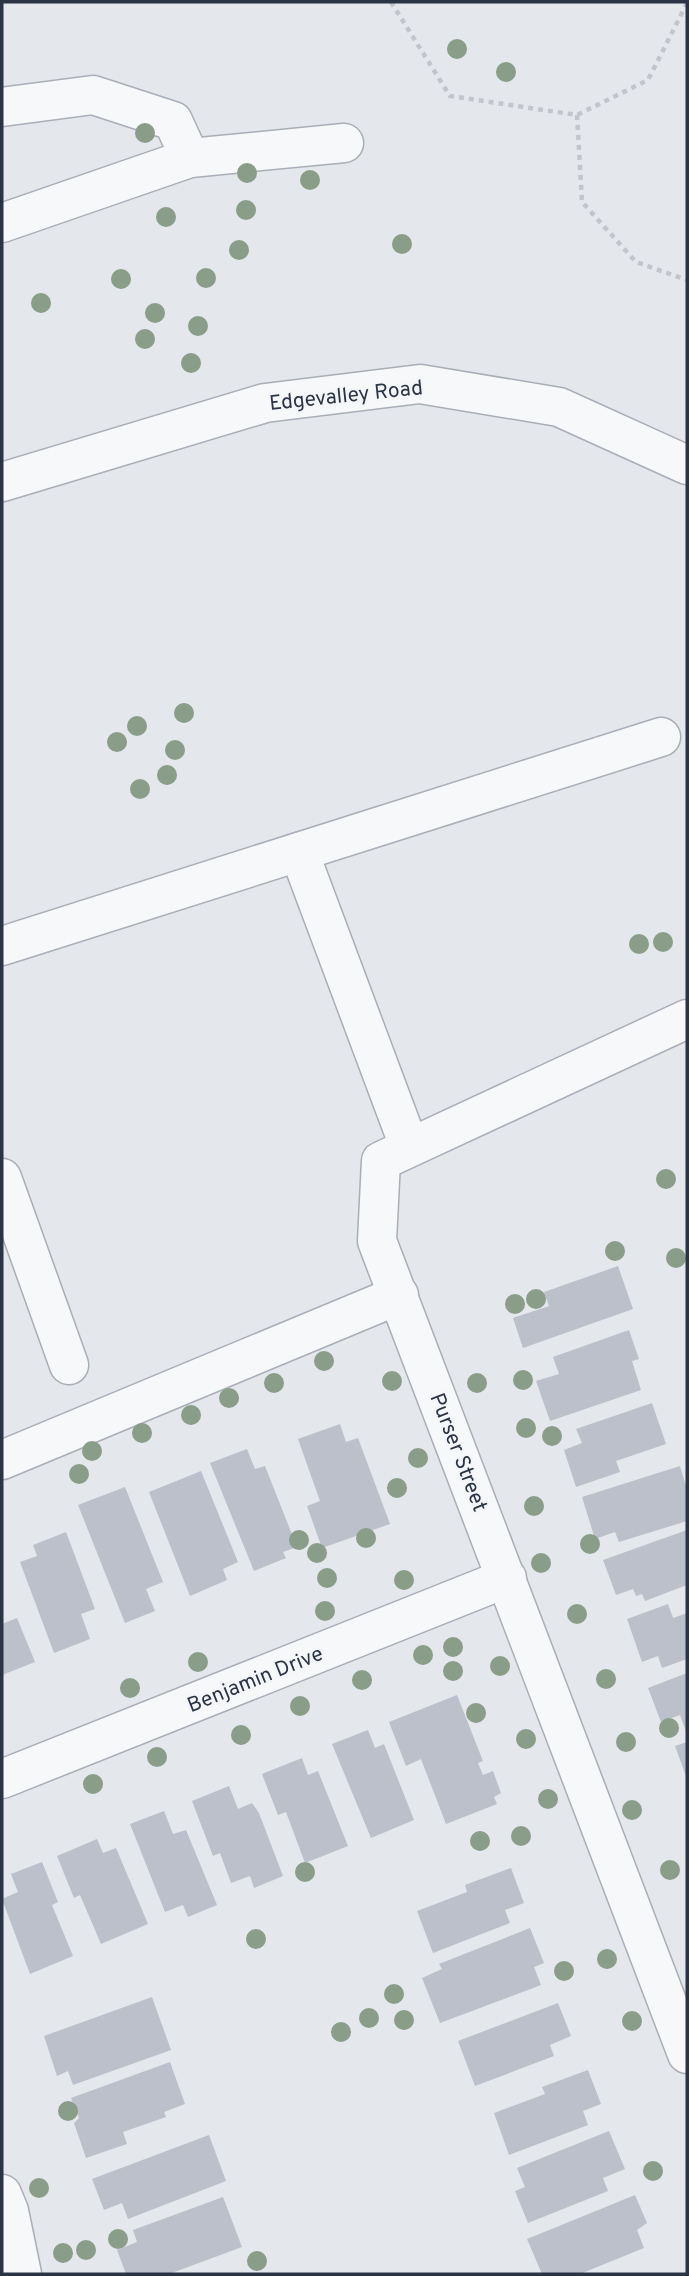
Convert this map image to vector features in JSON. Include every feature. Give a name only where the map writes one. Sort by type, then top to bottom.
[{"type":"street","points":[[2,107],[93,95],[173,121],[190,158]]},
{"type":"street","points":[[2,223],[190,158],[344,143]]},
{"type":"street","name":"Edgevalley Road","points":[[2,482],[265,403],[420,384],[559,407],[687,465]]},
{"type":"street","points":[[2,946],[661,737]]},
{"type":"street","points":[[299,852],[409,1146]]},
{"type":"street","name":"Purser Street","points":[[687,1019],[409,1146],[382,1161],[377,1241],[687,2054]]},
{"type":"street","points":[[2,1178],[69,1366]]},
{"type":"street","points":[[2,1460],[399,1294]]},
{"type":"street","name":"Benjamin Drive","points":[[2,1779],[507,1578]]},
{"type":"street","points":[[2,2194],[22,2274]]},
{"type":"path","points":[[391,2],[450,96],[577,115],[648,80],[687,3]]},
{"type":"path","points":[[577,115],[582,202],[636,261],[687,280]]},
{"type":"building","points":[[618,1266],[633,1309],[523,1348],[513,1318],[549,1306],[544,1292]]},
{"type":"building","points":[[629,1330],[639,1359],[632,1361],[641,1390],[550,1421],[536,1381],[559,1374],[553,1357]]},
{"type":"building","points":[[652,1403],[666,1444],[616,1461],[620,1472],[576,1487],[564,1450],[582,1443],[576,1429]]},
{"type":"building","points":[[340,1424],[346,1442],[358,1438],[390,1524],[322,1548],[307,1506],[320,1501],[298,1439]]},
{"type":"building","points":[[247,1449],[255,1469],[265,1466],[297,1547],[283,1552],[286,1558],[254,1571],[210,1463]]},
{"type":"building","points":[[680,1466],[687,1489],[687,1521],[619,1542],[615,1532],[595,1539],[582,1497]]},
{"type":"building","points":[[201,1471],[238,1562],[223,1569],[227,1580],[190,1596],[149,1492]]},
{"type":"building","points":[[125,1487],[163,1582],[146,1589],[155,1611],[125,1623],[78,1505]]},
{"type":"building","points":[[687,1530],[687,1585],[645,1601],[642,1594],[636,1596],[633,1589],[616,1595],[603,1560]]},
{"type":"building","points":[[66,1532],[95,1609],[81,1614],[90,1639],[54,1653],[20,1562],[37,1556],[33,1545]]},
{"type":"building","points":[[668,1604],[673,1618],[687,1613],[687,1659],[662,1668],[658,1656],[642,1662],[627,1619]]},
{"type":"building","points":[[17,1618],[35,1662],[2,1675],[2,1624]]},
{"type":"building","points":[[687,1673],[687,1734],[680,1715],[661,1722],[648,1688]]},
{"type":"building","points":[[457,1695],[483,1761],[478,1763],[483,1775],[493,1771],[501,1793],[494,1797],[497,1804],[446,1824],[421,1759],[406,1766],[389,1722]]},
{"type":"building","points":[[368,1730],[375,1748],[384,1744],[414,1820],[371,1838],[332,1744]]},
{"type":"building","points":[[687,1742],[687,1779],[675,1746]]},
{"type":"building","points":[[302,1758],[308,1775],[318,1771],[348,1846],[305,1863],[286,1812],[278,1815],[262,1774]]},
{"type":"building","points":[[229,1786],[238,1809],[252,1803],[259,1813],[283,1876],[254,1888],[250,1876],[231,1883],[220,1853],[213,1856],[192,1801]]},
{"type":"building","points":[[164,1811],[173,1834],[186,1830],[217,1905],[188,1917],[183,1905],[165,1912],[130,1824]]},
{"type":"building","points":[[97,1839],[103,1853],[116,1848],[148,1924],[101,1944],[80,1895],[74,1898],[57,1856]]},
{"type":"building","points":[[42,1862],[58,1902],[52,1905],[73,1956],[30,1974],[2,1899],[18,1892],[11,1874]]},
{"type":"building","points":[[511,1868],[524,1903],[505,1910],[510,1923],[433,1953],[417,1911],[467,1892],[465,1885]]},
{"type":"building","points":[[530,1928],[544,1963],[534,1967],[541,1985],[440,2023],[422,1978],[442,1969],[439,1964]]},
{"type":"building","points":[[152,1997],[171,2050],[73,2085],[68,2071],[57,2076],[44,2036]]},
{"type":"building","points":[[558,2003],[571,2036],[550,2045],[554,2056],[475,2086],[458,2041]]},
{"type":"building","points":[[170,2062],[185,2104],[164,2112],[166,2117],[123,2132],[127,2144],[86,2158],[74,2123],[79,2118],[71,2098]]},
{"type":"building","points":[[588,2070],[601,2104],[583,2111],[588,2125],[509,2155],[494,2113],[545,2094],[542,2087]]},
{"type":"building","points":[[609,2131],[625,2169],[603,2178],[608,2191],[528,2223],[515,2191],[525,2187],[517,2168]]},
{"type":"building","points":[[209,2135],[226,2181],[128,2219],[122,2203],[104,2210],[92,2179]]},
{"type":"building","points":[[635,2195],[647,2223],[637,2230],[644,2248],[580,2274],[542,2274],[527,2239]]},
{"type":"building","points":[[223,2197],[242,2247],[169,2274],[126,2274],[117,2250],[137,2242],[133,2230]]}]
